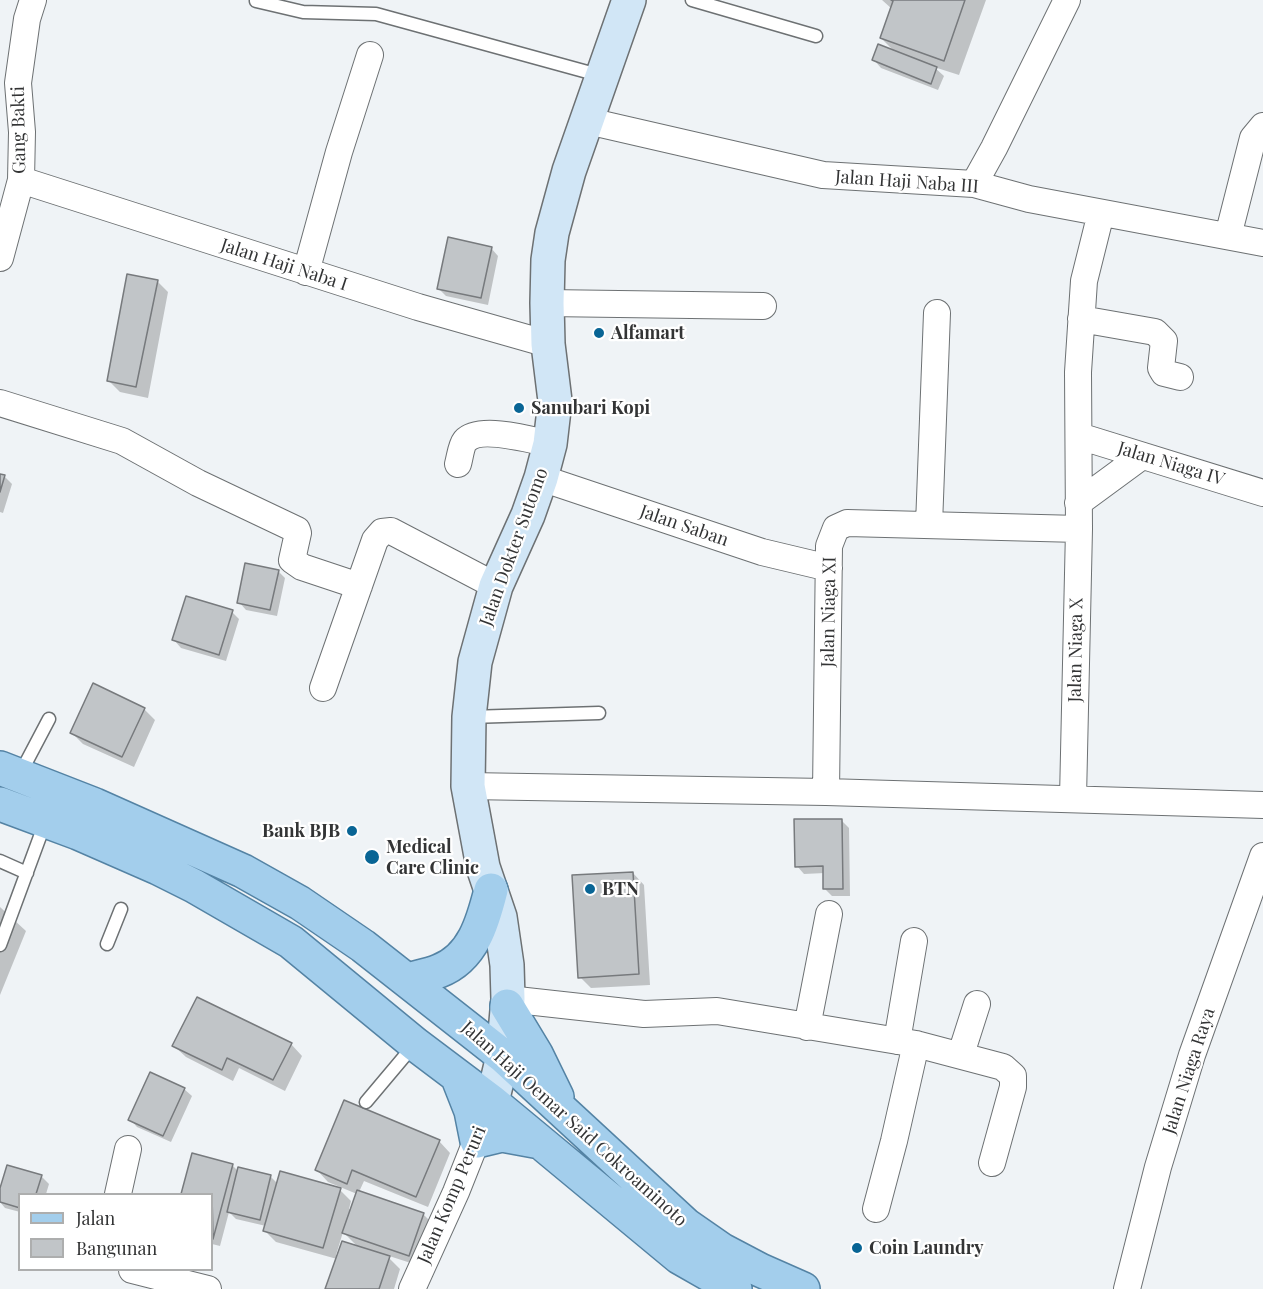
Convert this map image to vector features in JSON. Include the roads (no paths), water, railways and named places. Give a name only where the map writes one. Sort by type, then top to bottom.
[{"type":"main road","name":"Jalan Dokter Sutomo","points":[[492,1102],[503,1056],[507,1003],[504,941],[500,917],[477,839],[468,786],[469,717],[476,662],[496,586],[528,515],[550,444],[555,401],[548,344],[547,303],[548,260],[552,233],[569,171],[629,0]]},
{"type":"main road","name":"Jalan Haji Oemar Said Cokroaminoto","points":[[10,772],[50,805],[291,942],[415,1044],[492,1102],[679,1257],[735,1289]]},
{"type":"main road","name":"Jalan Haji Oemar Said Cokroaminoto","points":[[0,804],[50,805],[243,871],[300,903],[363,946],[503,1056],[686,1226],[722,1250],[804,1289]]},
{"type":"main road","points":[[408,981],[442,970],[459,959],[482,926],[491,890]]},
{"type":"main road","points":[[507,1003],[536,1054],[556,1096],[571,1118]]},
{"type":"main road","points":[[458,1078],[471,1111],[477,1141],[502,1135],[540,1142]]},
{"type":"street","name":"Gang Bakti","points":[[0,258],[21,180],[22,132],[9,81],[33,0]]},
{"type":"street","points":[[974,184],[1067,0]]},
{"type":"street","points":[[306,272],[339,152],[370,55]]},
{"type":"street","name":"Jalan Haji Naba III","points":[[588,122],[823,175],[974,184],[1029,200],[1263,243]]},
{"type":"street","points":[[1228,236],[1253,138],[1263,126]]},
{"type":"street","name":"Jalan Haji Naba I","points":[[21,180],[418,307],[548,344]]},
{"type":"street","name":"Jalan Niaga X","points":[[1073,798],[1078,529],[1078,372],[1084,281],[1101,213]]},
{"type":"street","points":[[547,303],[763,306]]},
{"type":"street","points":[[929,525],[938,313]]},
{"type":"street","points":[[1081,319],[1155,332],[1164,340],[1161,368],[1164,373],[1180,377]]},
{"type":"street","points":[[0,403],[122,441],[198,483],[297,530],[292,560],[302,567],[359,586]]},
{"type":"street","points":[[458,464],[464,443],[472,437],[509,436],[550,444]]},
{"type":"street","name":"Jalan Niaga IV","points":[[1079,436],[1263,493]]},
{"type":"street","points":[[1078,502],[1142,456]]},
{"type":"street","name":"Jalan Saban","points":[[541,478],[762,552],[830,568]]},
{"type":"street","name":"Jalan Niaga XI","points":[[826,792],[830,546],[836,528],[847,523],[1078,529]]},
{"type":"street","points":[[323,688],[375,540],[382,532],[391,531],[496,586]]},
{"type":"street","points":[[468,786],[826,792],[1263,805]]},
{"type":"street","name":"Jalan Niaga Raya","points":[[1127,1289],[1158,1167],[1192,1055],[1263,856]]},
{"type":"street","points":[[807,1027],[829,914]]},
{"type":"street","points":[[876,1209],[894,1141],[906,1043],[914,941]]},
{"type":"street","points":[[507,1003],[644,1014],[717,1011],[906,1043],[961,1054],[1003,1067],[1013,1076],[1013,1087],[992,1163]]},
{"type":"street","points":[[961,1054],[976,1004]]},
{"type":"street","name":"Jalan Komp Peruri","points":[[412,1289],[492,1102]]},
{"type":"street","points":[[118,1193],[128,1149]]},
{"type":"street","points":[[140,1271],[208,1289]]},
{"type":"lane","points":[[692,0],[816,36]]},
{"type":"lane","points":[[256,1],[303,12],[376,14],[603,76]]},
{"type":"lane","points":[[469,717],[599,713]]},
{"type":"lane","points":[[10,772],[49,719]]},
{"type":"lane","points":[[0,945],[50,805]]},
{"type":"lane","points":[[0,861],[27,873]]},
{"type":"lane","points":[[107,944],[121,909]]},
{"type":"lane","points":[[366,1102],[415,1044]]},
{"type":"place","name":"Alfamart","points":[[599,333]]},
{"type":"place","name":"Sanubari Kopi","points":[[519,408]]},
{"type":"place","name":"Bank BJB","points":[[352,831]]},
{"type":"place","name":"Medical Care Clinic","points":[[372,857]]},
{"type":"place","name":"BTN","points":[[590,889]]},
{"type":"place","name":"Coin Laundry","points":[[857,1248]]}]
